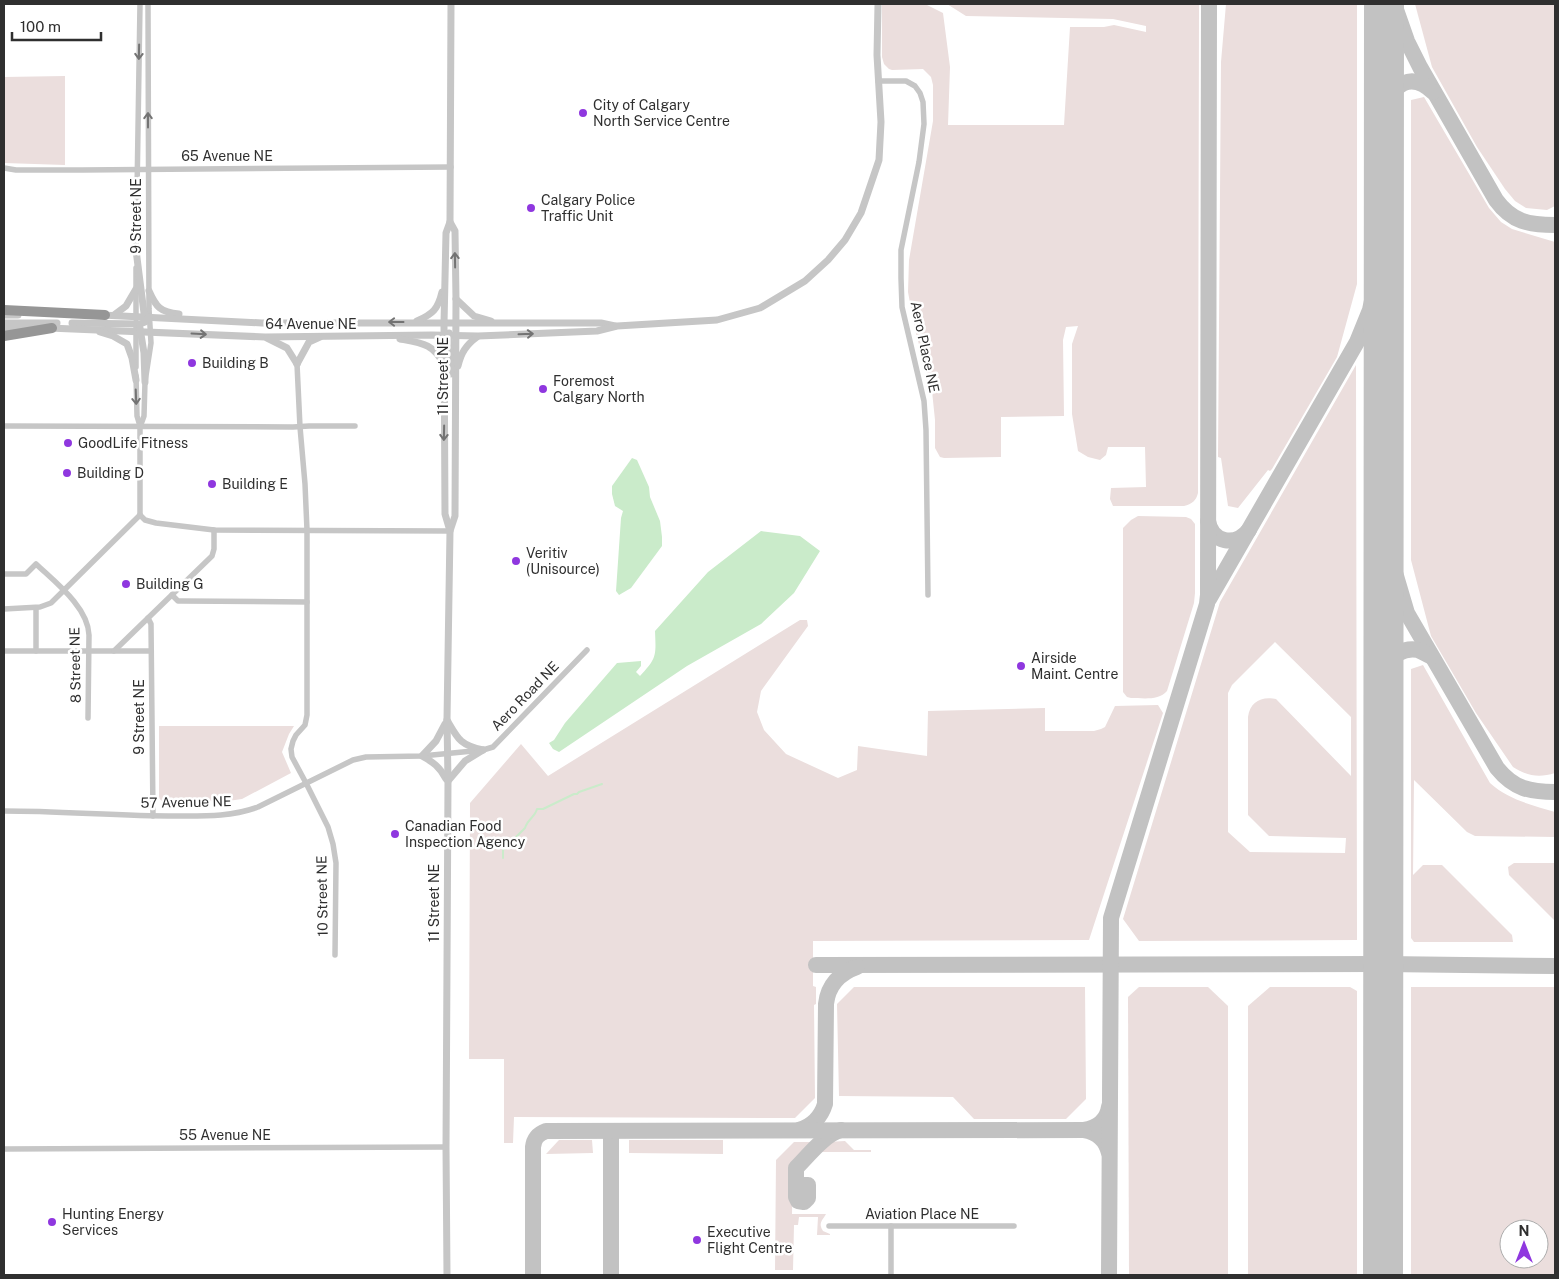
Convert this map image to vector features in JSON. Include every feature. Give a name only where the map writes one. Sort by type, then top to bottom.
[{"type":"highway","points":[[4,310],[109,315]]},
{"type":"highway","points":[[4,336],[52,328]]},
{"type":"street","name":"9 Street NE","points":[[140,4],[136,169],[136,289],[141,323],[151,332],[145,382],[144,416],[140,427]]},
{"type":"street","name":"9 Street NE","points":[[140,515],[140,427],[137,416],[136,380],[141,323],[149,291],[148,4]]},
{"type":"street","name":"11 Street NE","points":[[444,324],[446,233],[450,222],[451,4]]},
{"type":"street","name":"64 Avenue NE","points":[[4,315],[109,315],[141,323],[151,332],[265,337],[478,336],[597,332],[617,326],[717,320],[760,308],[805,282],[845,240],[861,213],[879,160],[878,4]]},
{"type":"street","name":"Aero Place NE","points":[[878,81],[906,81],[915,86],[923,102],[924,124],[901,250],[901,278],[902,307],[924,401],[928,595]]},
{"type":"street","name":"65 Avenue NE","points":[[4,168],[16,170],[451,167]]},
{"type":"street","name":"11 Street NE","points":[[447,1275],[447,720],[450,531],[445,514],[444,367],[450,336],[456,324],[455,231],[450,222]]},
{"type":"street","points":[[136,250],[145,382]]},
{"type":"street","points":[[412,322],[427,317],[435,310],[446,279]]},
{"type":"street","points":[[109,315],[126,306],[136,289]]},
{"type":"street","points":[[149,291],[155,304],[168,312],[228,317],[241,321]]},
{"type":"street","points":[[456,299],[474,316],[506,324]]},
{"type":"street","name":"64 Avenue NE","points":[[4,328],[85,328],[141,323],[241,321],[262,323],[601,323],[617,326]]},
{"type":"street","points":[[4,323],[141,323]]},
{"type":"street","points":[[444,324],[450,336],[455,437]]},
{"type":"street","points":[[85,328],[113,336],[127,344],[136,380]]},
{"type":"street","points":[[265,337],[287,348],[297,364],[309,342],[323,336]]},
{"type":"street","points":[[385,336],[418,342],[431,347],[439,355],[444,367]]},
{"type":"street","name":"11 Street NE","points":[[450,336],[456,377],[455,516],[450,531]]},
{"type":"street","points":[[456,377],[462,351],[469,342],[478,336]]},
{"type":"street","name":"10 Street NE","points":[[297,364],[305,484],[307,715],[305,725],[296,734],[291,749],[292,757],[328,827],[333,844],[336,863],[335,955]]},
{"type":"street","points":[[4,426],[355,426]]},
{"type":"street","points":[[4,608],[36,608],[46,606],[140,515],[146,520],[159,524],[214,530],[450,531]]},
{"type":"street","points":[[114,650],[212,556],[214,530]]},
{"type":"street","name":"8 Street NE","points":[[4,574],[26,574],[36,564],[64,590],[87,621],[89,630],[88,718]]},
{"type":"street","points":[[172,595],[182,602],[307,602]]},
{"type":"street","points":[[36,608],[36,650]]},
{"type":"street","name":"9 Street NE","points":[[148,618],[151,624],[152,816]]},
{"type":"street","points":[[4,651],[151,650]]},
{"type":"street","name":"Aero Road NE","points":[[447,753],[483,750],[493,747],[587,650]]},
{"type":"street","points":[[447,720],[459,739],[470,747],[483,750]]},
{"type":"street","points":[[447,720],[436,741],[422,756],[442,770],[448,782],[465,761],[483,750]]},
{"type":"street","name":"57 Avenue NE","points":[[4,810],[152,816],[223,816],[243,813],[258,807],[342,764],[366,757],[422,756],[447,753]]},
{"type":"street","name":"55 Avenue NE","points":[[4,1149],[446,1147]]},
{"type":"street","name":"Aviation Place NE","points":[[829,1226],[1014,1226]]},
{"type":"street","points":[[891,1226],[891,1275]]},
{"type":"shaded area","points":[[882,4],[925,4],[943,13],[950,67],[948,125],[1064,125],[1070,27],[1104,27],[1114,25],[1146,32],[1146,26],[1113,19],[966,16],[947,4],[1199,4],[1198,493],[1195,500],[1191,503],[1184,506],[1113,506],[1110,499],[1111,488],[1146,487],[1145,447],[1108,447],[1106,455],[1100,460],[1088,457],[1078,451],[1072,414],[1072,344],[1078,326],[1066,327],[1063,340],[1064,416],[1001,417],[1001,457],[940,457],[935,448],[932,391],[915,330],[908,292],[909,260],[933,121],[933,85],[931,77],[923,69],[892,70],[884,64],[882,57]]},
{"type":"shaded area","points":[[1226,4],[1357,4],[1357,284],[1337,357],[1272,469],[1268,470],[1238,508],[1228,506],[1221,458],[1218,457],[1221,62]]},
{"type":"shaded area","points":[[1415,4],[1555,4],[1555,206],[1547,210],[1526,208],[1515,201],[1505,189],[1477,147],[1432,67]]},
{"type":"shaded area","points":[[65,76],[65,165],[4,163],[4,77]]},
{"type":"shaded area","points":[[1424,97],[1489,208],[1501,222],[1512,229],[1555,242],[1555,773],[1549,775],[1533,775],[1513,767],[1476,713],[1431,636],[1411,560],[1411,100]]},
{"type":"shaded area","points":[[1356,365],[1357,940],[1139,941],[1123,919],[1220,602]],"holes":[[[1275,642],[1351,717],[1351,776],[1276,699],[1261,699],[1251,707],[1248,717],[1248,815],[1269,836],[1346,838],[1345,853],[1250,852],[1228,832],[1228,693],[1232,685]]]},
{"type":"shaded area","points":[[632,458],[637,460],[649,487],[650,497],[660,521],[662,546],[631,588],[619,595],[616,591],[623,511],[615,506],[612,486]]},
{"type":"shaded area","points":[[1138,516],[1186,517],[1195,524],[1194,603],[1167,691],[1160,696],[1150,698],[1131,698],[1127,697],[1123,692],[1123,528]]},
{"type":"shaded area","points":[[761,531],[800,536],[820,551],[794,593],[761,624],[687,666],[559,752],[553,749],[549,743],[554,740],[565,723],[617,663],[641,661],[641,666],[636,672],[640,676],[650,665],[654,656],[655,631],[708,572]]},
{"type":"shaded area","points":[[800,620],[807,620],[808,626],[761,691],[757,712],[764,730],[786,754],[838,778],[857,770],[858,746],[927,756],[928,711],[1045,708],[1045,731],[1094,731],[1105,727],[1115,706],[1158,705],[1163,713],[1089,940],[813,941],[813,986],[816,987],[816,1004],[814,1005],[815,1098],[795,1118],[514,1117],[513,1143],[504,1143],[504,1059],[469,1059],[470,803],[521,744],[548,776]]},
{"type":"shaded area","points":[[1423,665],[1490,783],[1513,798],[1555,812],[1555,837],[1475,836],[1467,832],[1414,780],[1413,875],[1423,865],[1442,865],[1512,935],[1513,942],[1414,942],[1411,938],[1411,669]]},
{"type":"shaded area","points":[[159,726],[294,726],[282,752],[291,773],[242,799],[172,802],[170,805],[165,805],[159,798]]},
{"type":"shaded area","points":[[1514,863],[1555,863],[1555,921],[1509,875],[1508,867]]},
{"type":"shaded area","points":[[854,987],[1085,987],[1086,1099],[1066,1119],[974,1119],[953,1097],[839,1096],[837,1004]]},
{"type":"shaded area","points":[[1139,987],[1208,987],[1228,1006],[1228,1275],[1129,1275],[1128,997]]},
{"type":"shaded area","points":[[1270,987],[1350,987],[1357,991],[1357,1275],[1248,1275],[1248,1006]]},
{"type":"shaded area","points":[[1411,987],[1555,987],[1554,1275],[1411,1275]]},
{"type":"shaded area","points":[[559,1140],[592,1140],[593,1153],[546,1154]]},
{"type":"shaded area","points":[[629,1140],[723,1140],[723,1154],[629,1153]]},
{"type":"shaded area","points":[[845,1141],[854,1150],[871,1150],[871,1152],[818,1152],[828,1142]]},
{"type":"shaded area","points":[[794,1142],[815,1142],[815,1144],[793,1166],[792,1214],[826,1214],[821,1222],[821,1226],[823,1231],[830,1235],[817,1235],[818,1217],[799,1217],[798,1225],[794,1225],[793,1270],[775,1270],[776,1160]]},
{"type":"waterway","points":[[503,858],[503,850],[525,828],[537,809],[543,809],[574,794],[602,784]]},
{"type":"taxiway","points":[[1109,1275],[1111,918],[1207,604],[1208,595],[1209,4]]},
{"type":"taxiway","points":[[1394,4],[1407,41],[1420,67],[1496,200],[1508,213],[1522,221],[1555,225]]},
{"type":"taxiway","points":[[1384,109],[1392,93],[1404,83],[1417,82],[1433,92]]},
{"type":"taxiway","points":[[1209,599],[1357,342],[1370,310],[1384,245]]},
{"type":"taxiway","points":[[1384,517],[1391,559],[1407,613],[1497,768],[1510,781],[1523,788],[1555,792]]},
{"type":"taxiway","points":[[1208,521],[1214,534],[1225,540],[1237,539],[1249,530]]},
{"type":"taxiway","points":[[1384,689],[1386,669],[1394,656],[1403,651],[1413,649],[1432,657]]},
{"type":"taxiway","points":[[816,965],[1384,964],[1555,966]]},
{"type":"taxiway","points":[[799,1130],[815,1120],[825,1104],[826,1004],[829,991],[840,976],[857,967]]},
{"type":"taxiway","points":[[1109,1107],[1101,1123],[1093,1128],[1084,1130],[1100,1137],[1106,1144],[1109,1153]]},
{"type":"taxiway","points":[[796,1182],[799,1185],[808,1185],[808,1198],[804,1202],[798,1201],[796,1197],[796,1168],[823,1141],[841,1130]]},
{"type":"taxiway","points":[[533,1275],[533,1147],[537,1137],[546,1131],[1084,1130]]},
{"type":"taxiway","points":[[611,1131],[611,1275]]},
{"type":"runway","points":[[1383,1275],[1384,4]]},
{"type":"place","name":"City of Calgary North Service Centre","points":[[583,113]]},
{"type":"place","name":"Calgary Police Traffic Unit","points":[[531,208]]},
{"type":"place","name":"Building B","points":[[192,363]]},
{"type":"place","name":"Foremost Calgary North","points":[[543,389]]},
{"type":"place","name":"GoodLife Fitness","points":[[68,443]]},
{"type":"place","name":"Building D","points":[[67,473]]},
{"type":"place","name":"Building E","points":[[212,484]]},
{"type":"place","name":"Veritiv (Unisource)","points":[[516,561]]},
{"type":"place","name":"Building G","points":[[126,584]]},
{"type":"place","name":"Airside Maint. Centre","points":[[1021,666]]},
{"type":"place","name":"Canadian Food Inspection Agency","points":[[395,834]]},
{"type":"place","name":"Hunting Energy Services","points":[[52,1222]]},
{"type":"place","name":"Executive Flight Centre","points":[[697,1240]]}]
